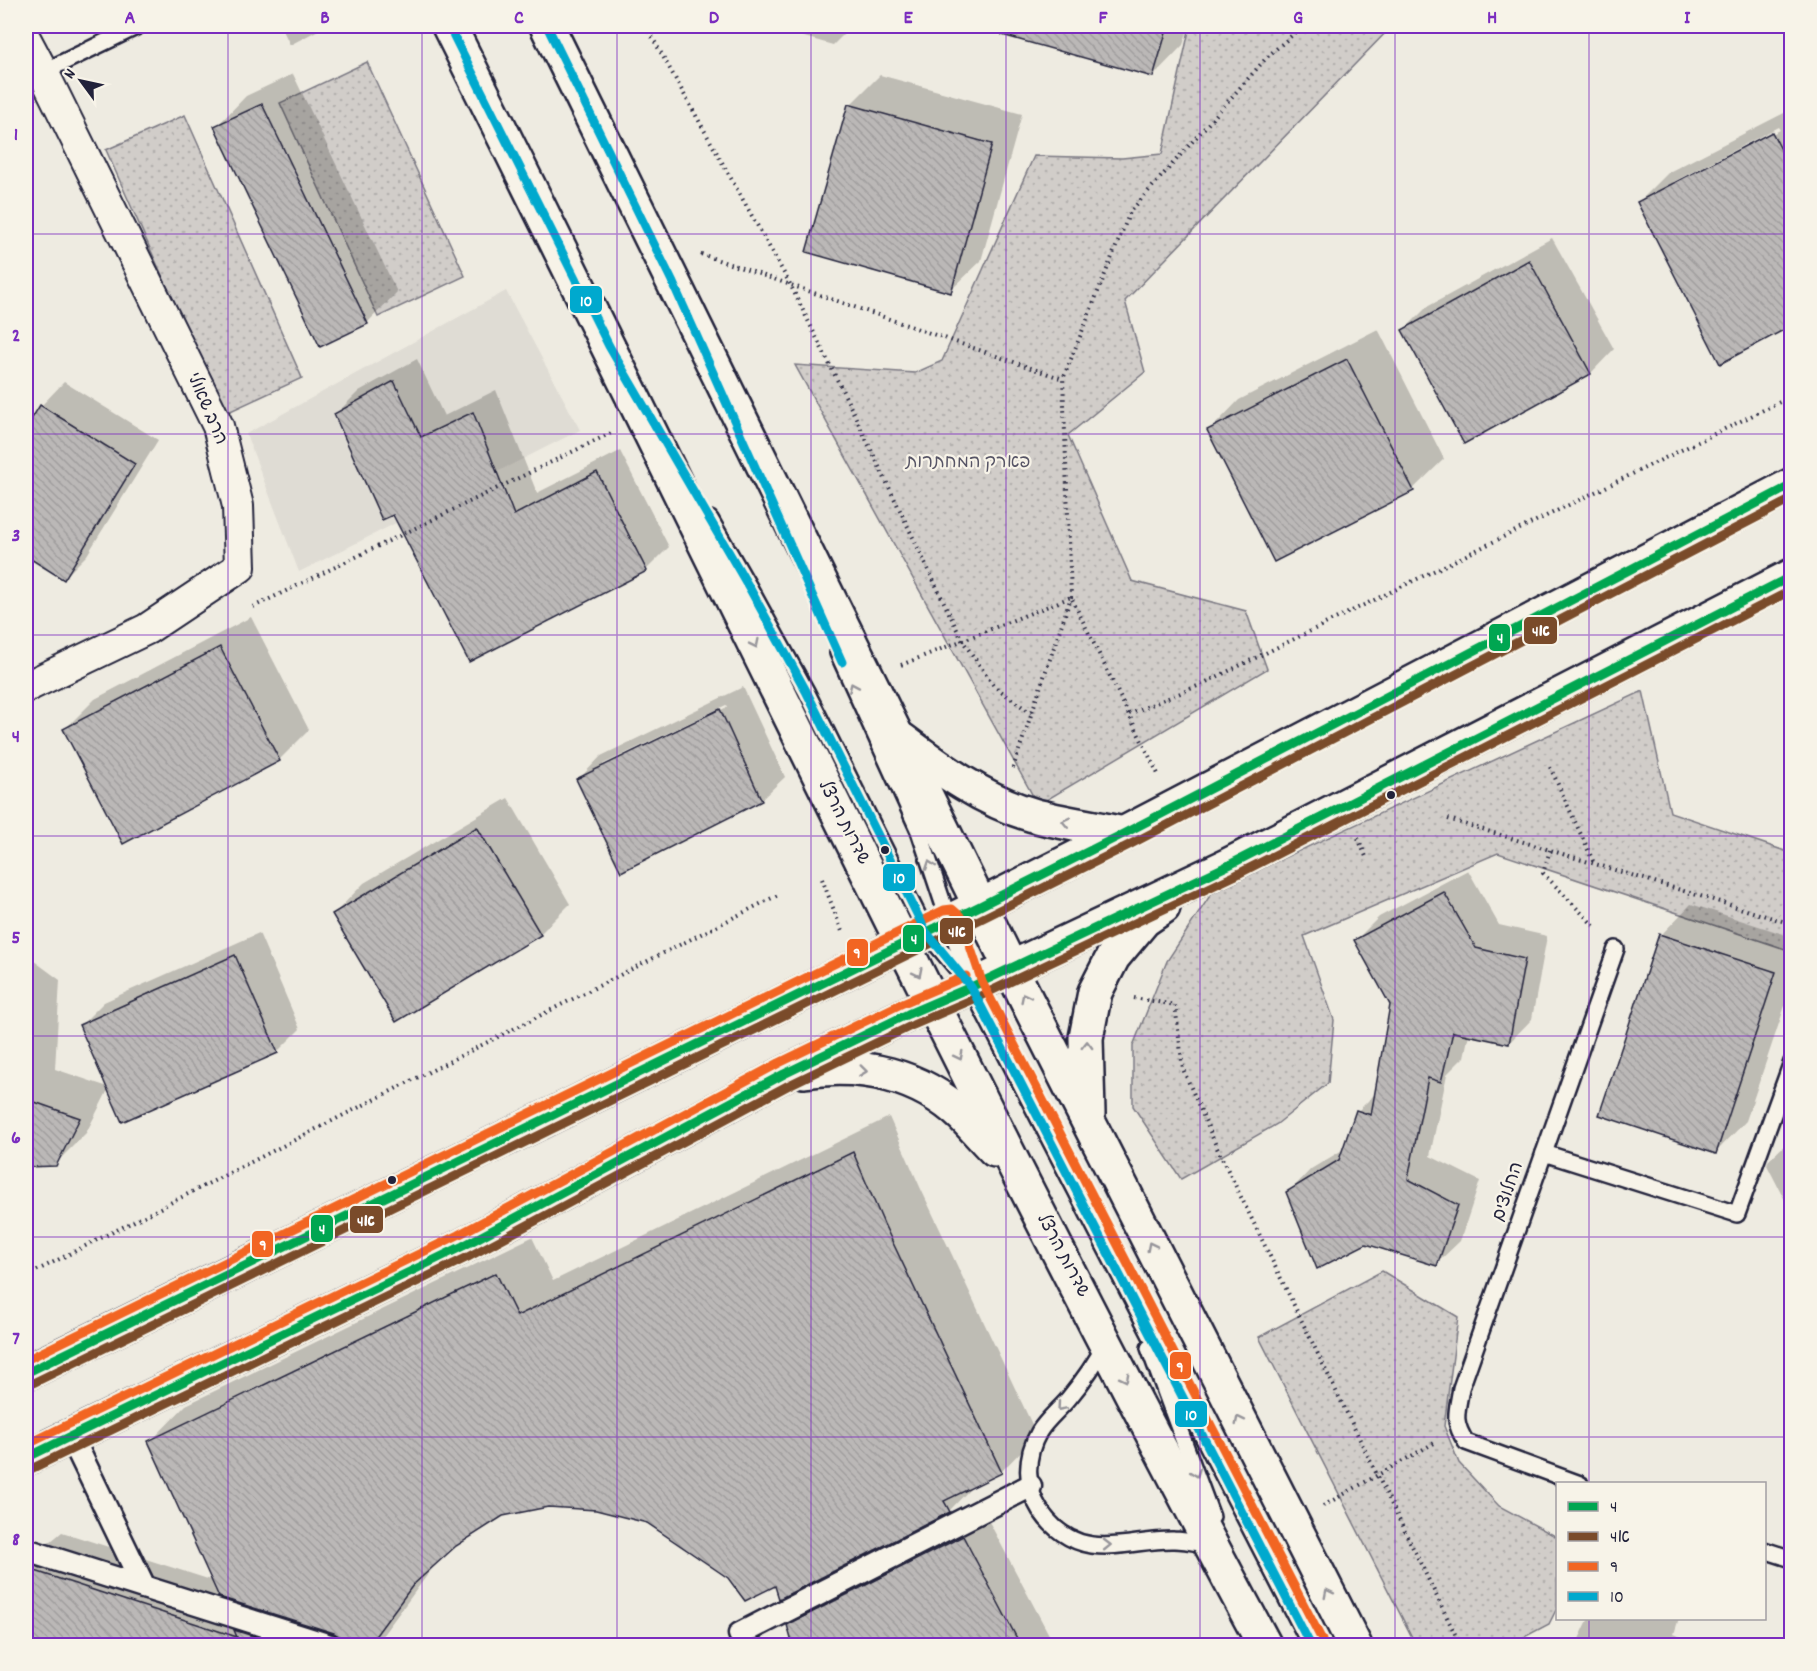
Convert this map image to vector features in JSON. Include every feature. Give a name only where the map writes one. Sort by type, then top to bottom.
[{"type":"main road","name":"שדרות הרצל","points":[[449,26],[609,346],[926,932],[933,1004],[1020,1177],[1258,1632]]},
{"type":"main road","points":[[547,26],[1010,967],[1354,1646]]},
{"type":"main road","points":[[26,1373],[980,906],[1123,834],[1791,485]]},
{"type":"main road","points":[[26,1458],[463,1246],[784,1074],[1229,865],[1791,576]]},
{"type":"main road","points":[[896,735],[948,775],[1001,803],[1032,815],[1123,834]]},
{"type":"main road","points":[[1089,1124],[1086,1038],[1095,992],[1113,957],[1144,920],[1229,865]]},
{"type":"main road","points":[[784,1074],[821,1068],[852,1069],[907,1079],[929,1091],[962,1115],[1020,1177]]},
{"type":"street","name":"הרב שאולי","points":[[26,39],[218,426],[238,506],[240,567],[147,629],[26,687]]},
{"type":"street","points":[[71,1436],[144,1587]]},
{"type":"street","points":[[740,1634],[1030,1486]]},
{"type":"street","points":[[26,1550],[330,1646]]},
{"type":"lane","points":[[43,72],[138,26]]},
{"type":"lane","points":[[673,283],[919,831],[926,932],[971,987],[1311,1646]]},
{"type":"lane","points":[[926,932],[971,987]]},
{"type":"lane","points":[[1544,1152],[1616,949]]},
{"type":"lane","name":"החלוצים","points":[[1458,1430],[1456,1416],[1461,1388],[1544,1152],[1737,1214],[1791,1062]]},
{"type":"lane","points":[[1123,1281],[1258,1632]]},
{"type":"lane","points":[[1106,1342],[1093,1366],[1040,1431],[1030,1453],[1029,1478],[1035,1502],[1048,1522],[1068,1537],[1091,1545],[1174,1539],[1212,1546]]},
{"type":"lane","points":[[1458,1430],[1466,1442],[1575,1482]]},
{"type":"lane","points":[[1766,1551],[1791,1560]]},
{"type":"path","points":[[646,26],[790,284],[962,640],[994,686],[1032,713]]},
{"type":"path","points":[[1001,803],[1071,597],[1063,379],[1130,212],[1269,55],[1303,26]]},
{"type":"path","points":[[650,237],[1063,379]]},
{"type":"path","points":[[1129,714],[1200,685],[1791,396]]},
{"type":"path","points":[[253,607],[574,451]]},
{"type":"path","points":[[868,678],[1071,597]]},
{"type":"path","points":[[1071,597],[1175,807]]},
{"type":"path","points":[[1550,767],[1594,864]]},
{"type":"path","points":[[1448,819],[1791,924]]},
{"type":"path","points":[[1550,850],[1543,873],[1616,949]]},
{"type":"path","points":[[26,1276],[780,894]]},
{"type":"path","points":[[1175,1005],[1183,1069],[1217,1148],[1461,1646]]},
{"type":"path","points":[[1292,1524],[1458,1430]]},
{"type":"shaded area","points":[[506,291],[580,430],[299,572],[246,434]]},
{"type":"green space","name":"פארק המחתרות","points":[[1190,26],[1392,26],[1125,301],[1145,372],[1068,435],[1132,581],[1246,611],[1267,669],[1038,805],[795,365],[915,373],[942,361],[1034,156],[1122,158],[1162,154]]},
{"type":"green space","points":[[367,62],[465,276],[378,317],[280,103]]},
{"type":"green space","points":[[185,115],[302,378],[224,414],[106,150]]},
{"type":"green space","points":[[1643,691],[1670,812],[1791,853],[1791,951],[1498,853],[1304,936],[1334,1020],[1328,1083],[1277,1124],[1181,1179],[1133,1106],[1133,1046],[1167,961],[1213,891]]},
{"type":"green space","points":[[1382,1271],[1458,1317],[1444,1426],[1459,1463],[1499,1506],[1556,1536],[1556,1610],[1549,1624],[1509,1645],[1416,1645],[1259,1337]]},
{"type":"building","points":[[1003,26],[1168,26],[1153,77],[1002,35]]},
{"type":"building","points":[[262,104],[368,324],[320,347],[214,126]]},
{"type":"building","points":[[848,104],[992,144],[951,293],[806,252]]},
{"type":"building","points":[[1772,132],[1791,169],[1791,326],[1720,364],[1637,202]]},
{"type":"building","points":[[1529,260],[1591,374],[1464,444],[1402,330]]},
{"type":"building","points":[[1347,359],[1414,491],[1274,562],[1207,430]]},
{"type":"building","points":[[394,381],[421,437],[473,412],[514,515],[597,472],[647,571],[469,662],[393,515],[382,520],[334,414]]},
{"type":"building","points":[[40,405],[135,464],[64,580],[26,556],[26,428]]},
{"type":"building","points":[[220,647],[280,761],[123,844],[63,729]]},
{"type":"building","points":[[720,709],[762,801],[621,872],[576,779]]},
{"type":"building","points":[[477,827],[541,935],[396,1022],[332,914]]},
{"type":"building","points":[[1444,892],[1476,948],[1525,959],[1509,1044],[1453,1032],[1441,1082],[1428,1078],[1408,1179],[1458,1205],[1437,1266],[1366,1244],[1317,1269],[1286,1192],[1339,1160],[1356,1110],[1371,1115],[1390,1005],[1354,940]]},
{"type":"building","points":[[1659,934],[1776,972],[1716,1154],[1599,1115]]},
{"type":"building","points":[[235,955],[278,1053],[122,1122],[79,1025]]},
{"type":"building","points":[[26,1099],[80,1118],[56,1166],[26,1167]]},
{"type":"building","points":[[853,1152],[884,1224],[1002,1473],[944,1501],[950,1512],[779,1599],[775,1586],[745,1601],[728,1578],[647,1523],[596,1510],[548,1507],[503,1516],[456,1546],[413,1585],[368,1646],[343,1646],[340,1637],[334,1633],[219,1597],[148,1441],[496,1273],[517,1316]]},
{"type":"building","points":[[963,1536],[1021,1646],[793,1646],[787,1625]]},
{"type":"building","points":[[26,1568],[237,1637],[234,1630],[284,1646],[26,1646]]},
{"type":"transit line","name":"10","points":[[449,26],[609,346],[750,589],[806,691],[926,932],[971,987],[1311,1646]]},
{"type":"transit line","name":"10","points":[[547,26],[673,283],[842,662]]},
{"type":"transit line","name":"4","points":[[26,1373],[980,906],[1123,834],[1792,485]]},
{"type":"transit line","name":"4א","points":[[31,1384],[1129,845],[1792,499]]},
{"type":"transit line","name":"4","points":[[26,1458],[463,1246],[784,1074],[1229,865],[1792,576]]},
{"type":"transit line","name":"4א","points":[[31,1469],[468,1257],[789,1085],[1234,876],[1792,590]]},
{"type":"transit line","name":"9","points":[[26,1360],[944,910],[952,909],[960,916],[982,982],[1322,1640]]},
{"type":"transit line","name":"9","points":[[26,1445],[458,1235],[779,1063],[903,1003],[966,976]]}]
